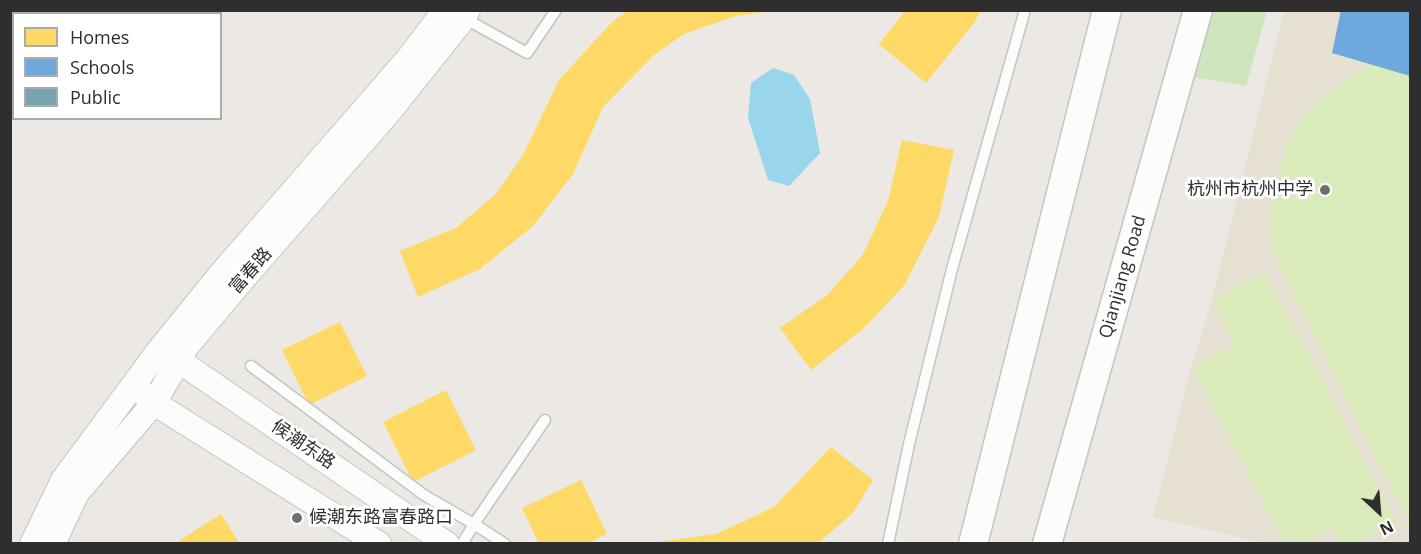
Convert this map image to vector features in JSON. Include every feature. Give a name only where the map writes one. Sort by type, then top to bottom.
[{"type":"main road","points":[[973,543],[1107,10]]},
{"type":"main road","name":"Qianjiang Road","points":[[1047,543],[1198,10]]},
{"type":"street","name":"富春路","points":[[53,543],[77,493],[154,403],[169,354],[219,276],[407,60],[459,13]]},
{"type":"street","name":"富春路","points":[[32,543],[63,480],[133,384],[169,354]]},
{"type":"street","name":"候潮东路","points":[[169,354],[447,543]]},
{"type":"street","points":[[133,384],[154,403],[379,543]]},
{"type":"lane","points":[[459,13],[527,53],[556,10]]},
{"type":"lane","points":[[888,543],[909,444],[952,269],[1025,10]]},
{"type":"lane","points":[[251,366],[424,495],[505,543]]},
{"type":"lane","points":[[462,543],[544,420]]},
{"type":"shaded area","name":"杭州市杭州中学","points":[[1284,11],[1410,11],[1410,543],[1263,543],[1153,517],[1191,367],[1212,300]]},
{"type":"green space","points":[[1204,11],[1267,11],[1246,86],[1186,76]]},
{"type":"green space","points":[[1410,59],[1410,523],[1278,265],[1271,236],[1272,196],[1285,148],[1301,118],[1327,93],[1371,64]]},
{"type":"green space","points":[[1264,272],[1397,522],[1356,543],[1339,543],[1331,528],[1301,543],[1285,543],[1191,367],[1235,344],[1212,300]]},
{"type":"water","points":[[773,68],[794,75],[810,99],[820,153],[789,186],[768,180],[748,118],[751,83]]},
{"type":"building: Homes","points":[[630,10],[763,10],[763,12],[736,16],[684,34],[654,55],[603,107],[573,174],[533,226],[480,269],[418,297],[400,251],[456,228],[496,194],[523,155],[559,80],[613,21]]},
{"type":"building: Homes","points":[[906,10],[981,10],[974,23],[926,83],[879,44]]},
{"type":"building: Homes","points":[[902,140],[954,150],[939,217],[904,286],[863,329],[811,370],[780,328],[827,295],[862,256],[888,201]]},
{"type":"building: Homes","points":[[340,322],[367,376],[309,405],[282,350]]},
{"type":"building: Homes","points":[[446,390],[476,450],[413,482],[383,422]]},
{"type":"building: Homes","points":[[831,447],[873,480],[853,513],[817,544],[657,544],[657,542],[716,534],[774,507]]},
{"type":"building: Homes","points":[[581,480],[607,534],[587,544],[539,544],[522,508]]},
{"type":"building: Homes","points":[[221,514],[240,544],[174,544]]},
{"type":"building: Schools","points":[[1341,10],[1410,10],[1410,76],[1332,53]]},
{"type":"building: Public","points":[[10,10],[47,10],[46,12],[12,12],[11,104]]},
{"type":"place","name":"杭州市杭州中学","points":[[1325,190]]},
{"type":"place","name":"候潮东路富春路口","points":[[297,518]]}]
